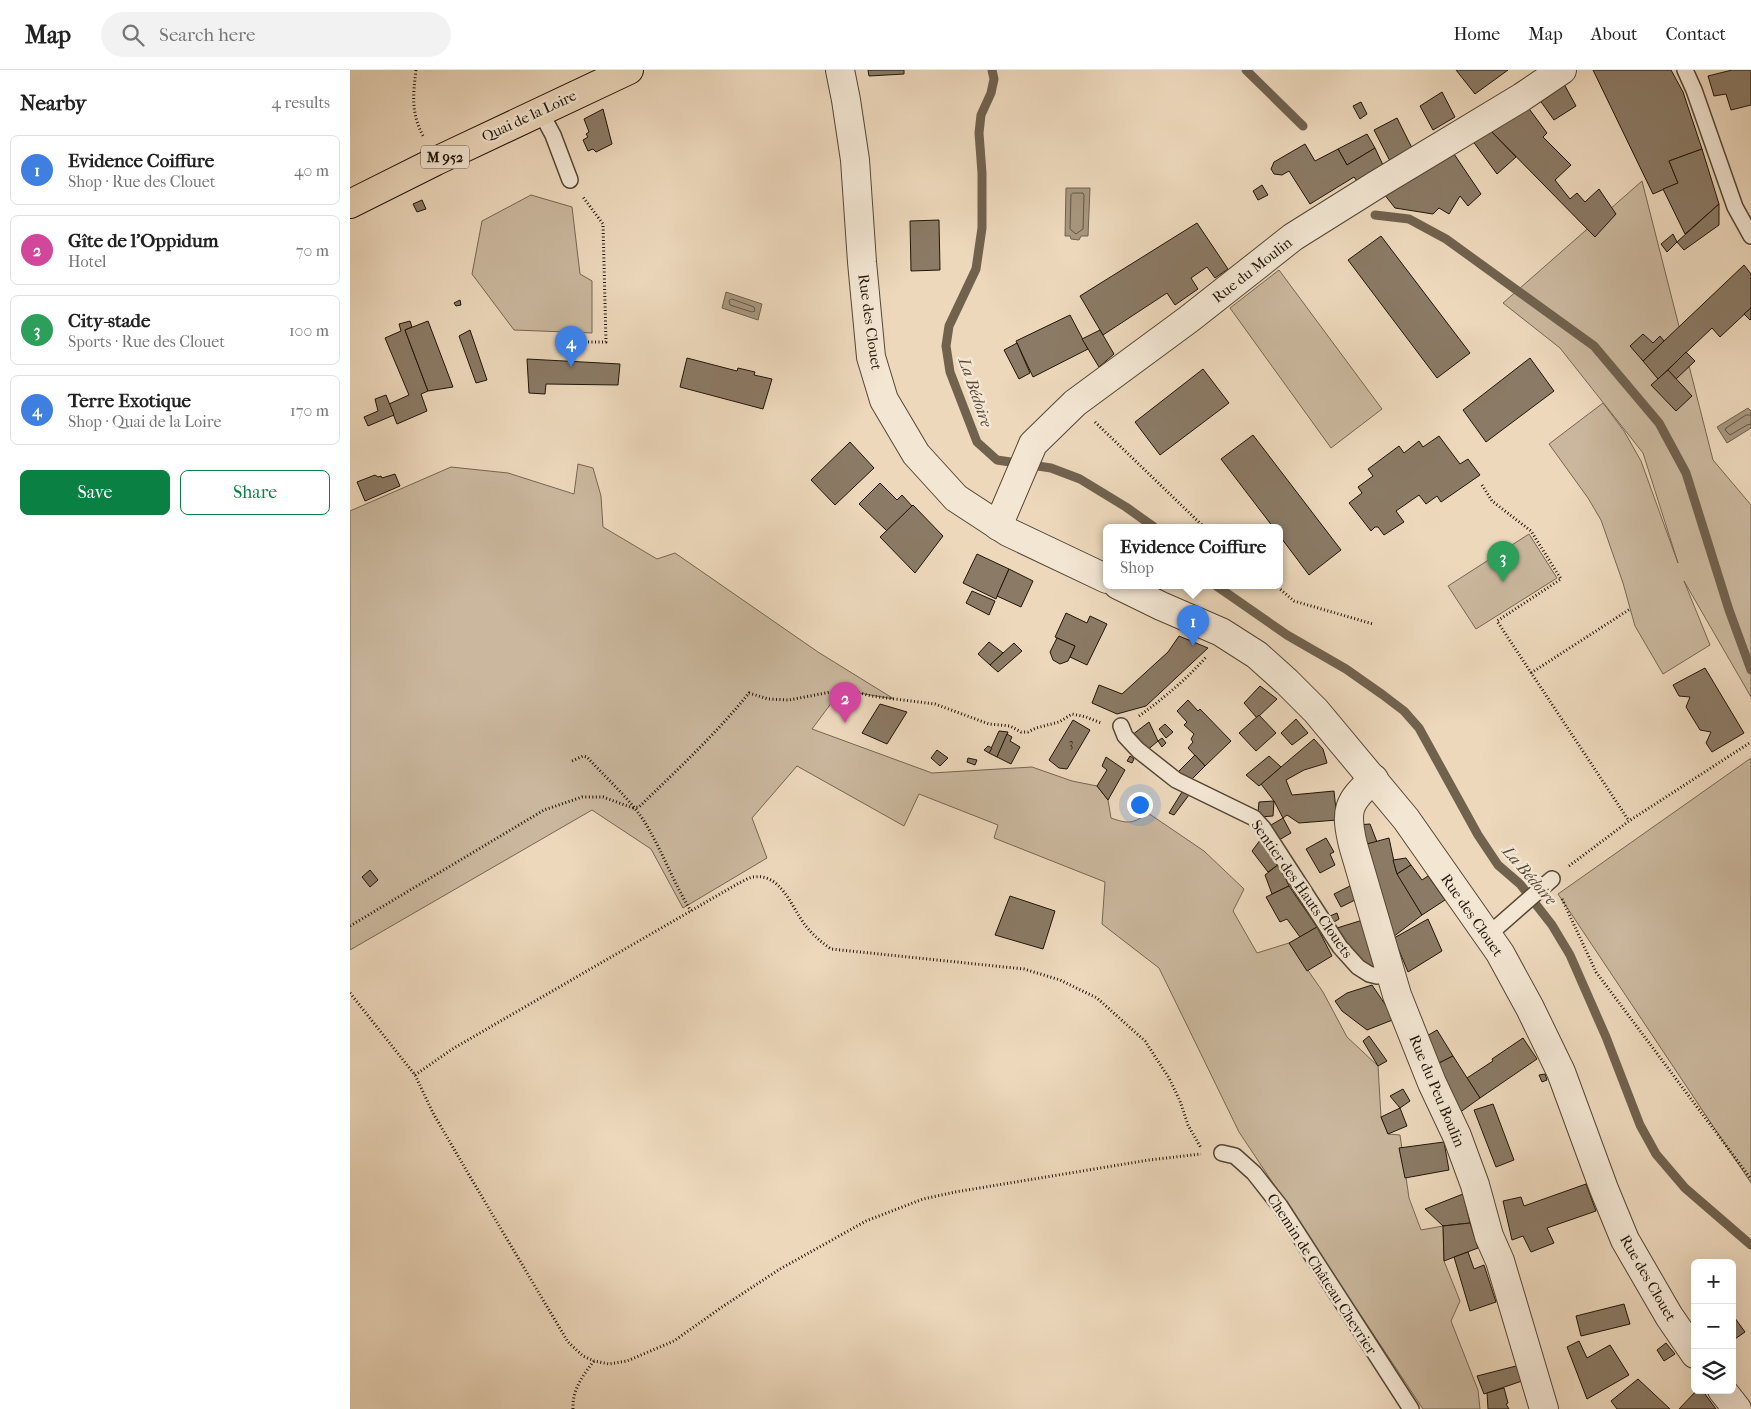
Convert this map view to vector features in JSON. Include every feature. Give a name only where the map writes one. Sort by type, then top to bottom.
[{"type":"main road","name":"Quai de la Loire","points":[[350,204],[628,70]]},
{"type":"street","name":"Rue des Clouet","points":[[840,70],[855,160],[871,357],[884,400],[916,454],[956,498],[1008,532],[1103,577]]},
{"type":"street","name":"Rue du Moulin","points":[[998,526],[1033,444],[1075,403],[1189,319],[1293,237],[1522,97],[1562,70]]},
{"type":"street","name":"Rue des Clouet","points":[[1126,589],[1221,632],[1256,655],[1288,682],[1316,711],[1406,819],[1500,953],[1550,1047],[1561,1072],[1607,1198],[1625,1240],[1692,1349]]},
{"type":"street","name":"Rue du Peu Boulin","points":[[1374,779],[1355,796],[1351,804],[1349,828],[1397,996],[1432,1083],[1457,1136],[1475,1185],[1489,1236],[1500,1261],[1544,1409]]},
{"type":"street","points":[[1725,1394],[1737,1409]]},
{"type":"lane","points":[[1684,70],[1694,90],[1735,207],[1751,236]]},
{"type":"lane","points":[[540,111],[570,180]]},
{"type":"lane","name":"Sentier des Hauts Clouets","points":[[1121,726],[1125,736],[1138,750],[1176,780],[1254,818],[1264,828],[1340,947],[1358,967],[1369,974],[1377,976],[1390,972]]},
{"type":"lane","points":[[1487,936],[1552,879]]},
{"type":"lane","name":"Chemin de Château Chevrier","points":[[1222,1153],[1235,1156],[1254,1173],[1280,1206],[1411,1409]]},
{"type":"path","points":[[416,70],[413,92],[416,122]]},
{"type":"path","points":[[570,180],[603,224],[606,342],[572,342],[571,361]]},
{"type":"path","points":[[1075,403],[1201,524]]},
{"type":"path","points":[[1482,485],[1492,501],[1531,531],[1561,579],[1497,621],[1629,821]]},
{"type":"path","points":[[1280,589],[1294,601],[1373,624]]},
{"type":"path","points":[[1531,673],[1630,609]]},
{"type":"path","points":[[350,926],[544,810],[582,797],[604,797],[633,808],[639,807],[690,758],[732,714],[749,693],[768,700],[788,700],[841,690],[853,691],[879,697],[935,704],[990,724],[1010,726],[1021,732],[1028,732],[1059,722],[1072,714],[1086,717],[1105,725],[1121,726],[1133,721],[1157,704],[1190,675],[1212,650],[1221,632]]},
{"type":"path","points":[[1751,742],[1629,821],[1552,879],[1596,972],[1751,1179]]},
{"type":"path","points":[[572,760],[583,756],[587,757],[633,808],[652,834],[691,911]]},
{"type":"path","points":[[350,993],[415,1075],[433,1113],[568,1342],[583,1356],[594,1361],[609,1364],[627,1361],[674,1341],[780,1269],[866,1222],[923,1199],[1149,1160],[1206,1154],[1188,1125],[1180,1101],[1169,1078],[1145,1041],[1097,998],[1060,980],[1024,969],[831,949],[819,941],[805,925],[780,886],[766,879],[754,876],[454,1048],[415,1075]]},
{"type":"path","points":[[573,1409],[572,1403],[578,1381],[594,1361]]},
{"type":"shaded area","points":[[1642,181],[1713,460],[1751,505],[1751,697],[1684,581],[1710,645],[1663,674],[1635,626],[1623,583],[1601,520],[1588,498],[1549,444],[1603,403],[1624,431],[1641,461],[1678,563],[1643,453],[1560,348],[1503,303]]},
{"type":"shaded area","points":[[531,195],[572,207],[580,274],[592,281],[592,333],[514,330],[472,274],[482,221]]},
{"type":"shaded area","points":[[1279,270],[1382,409],[1331,448],[1230,308]]},
{"type":"shaded area","points":[[578,464],[593,468],[601,496],[603,527],[657,559],[675,553],[818,652],[894,699],[841,690],[812,729],[932,773],[1032,767],[1072,781],[1097,786],[1108,800],[1111,818],[1130,822],[1148,813],[1204,851],[1244,889],[1233,911],[1257,953],[1289,943],[1323,992],[1347,1037],[1378,1066],[1381,1117],[1388,1134],[1400,1135],[1409,1198],[1421,1230],[1443,1226],[1444,1261],[1460,1301],[1451,1321],[1478,1390],[1480,1409],[1423,1409],[1239,1132],[1159,968],[1102,924],[1105,882],[994,838],[998,825],[919,794],[904,826],[797,766],[752,818],[767,858],[683,908],[651,849],[592,810],[350,950],[350,511],[451,467],[508,473],[574,494]]},
{"type":"shaded area","points":[[1529,534],[1557,578],[1476,629],[1448,586]]},
{"type":"shaded area","points":[[1751,758],[1751,1183],[1558,894]]},
{"type":"water","points":[[1066,188],[1090,188],[1088,236],[1081,236],[1079,240],[1065,236]]},
{"type":"water","points":[[726,292],[762,304],[758,320],[722,308]]},
{"type":"water","points":[[1748,408],[1751,411],[1751,428],[1727,443],[1717,427]]},
{"type":"building","points":[[868,70],[904,70],[904,74],[869,76]]},
{"type":"building","points":[[1456,70],[1508,70],[1475,94]]},
{"type":"building","points":[[1593,70],[1671,70],[1683,92],[1702,149],[1669,161],[1678,183],[1653,194]]},
{"type":"building","points":[[1732,70],[1751,70],[1751,105],[1731,110],[1726,94],[1714,96],[1708,76]]},
{"type":"building","points":[[1564,84],[1576,106],[1554,120],[1539,99]]},
{"type":"building","points":[[1442,92],[1455,117],[1433,130],[1420,106]]},
{"type":"building","points":[[1361,102],[1367,114],[1360,119],[1353,106]]},
{"type":"building","points":[[1527,106],[1547,133],[1543,137],[1571,165],[1555,180],[1570,199],[1577,193],[1585,202],[1599,189],[1616,214],[1595,237],[1489,129]]},
{"type":"building","points":[[603,109],[612,144],[596,152],[593,149],[588,151],[583,140],[588,137],[586,134],[589,132],[584,119]]},
{"type":"building","points":[[1397,118],[1412,148],[1390,161],[1374,130]]},
{"type":"building","points":[[1489,129],[1516,157],[1497,174],[1472,140]]},
{"type":"building","points":[[1367,134],[1375,148],[1347,165],[1338,149]]},
{"type":"building","points":[[1305,144],[1315,161],[1338,149],[1347,165],[1375,148],[1383,165],[1357,181],[1354,177],[1310,204],[1289,171],[1282,175],[1274,174],[1271,169],[1274,162]]},
{"type":"building","points":[[1702,149],[1719,204],[1685,234],[1663,189],[1678,183],[1669,161]]},
{"type":"building","points":[[1452,151],[1481,194],[1468,206],[1460,196],[1449,214],[1439,208],[1433,214],[1395,208],[1384,194]]},
{"type":"building","points":[[1262,185],[1268,195],[1258,200],[1253,191]]},
{"type":"building","points":[[422,200],[426,209],[417,212],[413,204]]},
{"type":"building","points":[[1719,204],[1719,225],[1684,250],[1677,242]]},
{"type":"building","points":[[939,220],[940,270],[911,271],[910,221]]},
{"type":"building","points":[[1197,223],[1228,269],[1215,278],[1207,267],[1191,278],[1198,289],[1175,305],[1167,293],[1103,335],[1080,296]]},
{"type":"building","points":[[1673,234],[1677,242],[1667,252],[1661,244]]},
{"type":"building","points":[[1381,236],[1470,353],[1437,378],[1348,260]]},
{"type":"building","points":[[1744,265],[1751,274],[1751,308],[1720,337],[1712,328],[1658,379],[1643,361]]},
{"type":"building","points":[[460,300],[461,305],[456,306],[454,303]]},
{"type":"building","points":[[1751,308],[1751,319],[1750,320],[1744,314]]},
{"type":"building","points":[[1070,315],[1088,349],[1033,377],[1016,341]]},
{"type":"building","points":[[410,321],[412,327],[405,330],[428,391],[421,394],[427,411],[397,424],[389,404],[409,395],[385,338],[401,331],[399,324]]},
{"type":"building","points":[[428,321],[453,387],[428,391],[405,330]]},
{"type":"building","points":[[470,330],[487,380],[476,383],[459,336]]},
{"type":"building","points":[[1100,330],[1114,354],[1099,367],[1082,339]]},
{"type":"building","points":[[1643,334],[1653,343],[1660,336],[1664,341],[1643,361],[1630,346]]},
{"type":"building","points":[[1017,343],[1030,373],[1019,379],[1004,350]]},
{"type":"building","points":[[1686,352],[1695,361],[1676,379],[1668,370]]},
{"type":"building","points":[[687,358],[737,371],[738,368],[755,372],[754,375],[772,379],[763,409],[680,387]]},
{"type":"building","points":[[1530,358],[1554,391],[1486,442],[1463,410]]},
{"type":"building","points":[[527,359],[620,364],[618,385],[546,384],[545,394],[529,393]]},
{"type":"building","points":[[1203,369],[1229,403],[1160,455],[1135,422]]},
{"type":"building","points":[[1668,370],[1692,396],[1676,411],[1651,385]]},
{"type":"building","points":[[386,395],[394,415],[368,426],[364,417],[378,411],[375,399]]},
{"type":"building","points":[[1253,435],[1341,550],[1309,575],[1283,540],[1283,524],[1271,524],[1221,459]]},
{"type":"building","points":[[1439,436],[1460,464],[1468,459],[1480,475],[1441,502],[1437,496],[1426,504],[1419,495],[1396,511],[1404,522],[1384,535],[1378,527],[1371,531],[1349,503],[1362,493],[1358,487],[1373,476],[1368,469],[1399,446],[1404,453],[1419,441],[1423,447]]},
{"type":"building","points":[[850,442],[874,468],[835,505],[811,480]]},
{"type":"building","points":[[395,474],[400,486],[365,501],[357,482],[375,475],[382,478]]},
{"type":"building","points":[[880,483],[897,500],[902,495],[912,506],[887,531],[859,504]]},
{"type":"building","points":[[913,505],[943,536],[915,573],[880,537]]},
{"type":"building","points":[[977,554],[1009,569],[996,599],[963,583]]},
{"type":"building","points":[[1009,569],[1033,581],[1021,607],[997,596]]},
{"type":"building","points":[[972,591],[995,601],[989,615],[966,603]]},
{"type":"building","points":[[1066,613],[1087,623],[1090,616],[1107,624],[1087,665],[1070,657],[1075,646],[1055,637]]},
{"type":"building","points":[[1179,636],[1208,648],[1146,706],[1117,714],[1092,703],[1099,685],[1122,694],[1168,652]]},
{"type":"building","points":[[1057,638],[1075,646],[1068,661],[1060,664],[1053,660],[1050,652]]},
{"type":"building","points":[[989,642],[1003,653],[990,665],[978,654]]},
{"type":"building","points":[[1014,643],[1022,651],[998,672],[990,665]]},
{"type":"building","points":[[1705,668],[1744,733],[1712,752],[1706,743],[1711,732],[1700,730],[1686,707],[1690,697],[1679,696],[1673,685]]},
{"type":"building","points":[[1260,686],[1277,699],[1257,718],[1244,703]]},
{"type":"building","points":[[1188,700],[1198,711],[1200,709],[1231,741],[1205,766],[1188,748],[1193,742],[1191,739],[1194,734],[1184,725],[1187,722],[1177,711]]},
{"type":"building","points":[[880,704],[907,712],[887,744],[862,733]]},
{"type":"building","points":[[1259,715],[1276,733],[1256,751],[1239,733]]},
{"type":"building","points":[[1296,719],[1308,733],[1292,745],[1281,733]]},
{"type":"building","points":[[1073,720],[1090,730],[1067,769],[1059,768],[1049,760]]},
{"type":"building","points":[[1149,722],[1158,741],[1145,752],[1132,735]]},
{"type":"building","points":[[1165,724],[1173,732],[1166,738],[1159,729]]},
{"type":"building","points":[[999,731],[1008,732],[997,757],[989,753]]},
{"type":"building","points":[[1007,734],[1012,737],[1010,741],[1020,747],[1011,764],[997,757]]},
{"type":"building","points":[[1162,738],[1166,743],[1162,747],[1158,741]]},
{"type":"building","points":[[1314,739],[1323,749],[1327,763],[1304,770],[1286,780],[1292,795],[1334,791],[1337,820],[1299,823],[1287,815],[1283,818],[1274,801],[1261,784]]},
{"type":"building","points":[[988,746],[992,748],[989,753],[984,750]]},
{"type":"building","points":[[937,750],[948,758],[940,766],[931,758]]},
{"type":"building","points":[[1195,755],[1205,766],[1189,782],[1176,774]]},
{"type":"building","points":[[1130,756],[1134,759],[1132,763],[1127,761]]},
{"type":"building","points":[[1269,756],[1281,767],[1259,786],[1246,775]]},
{"type":"building","points":[[1106,757],[1125,770],[1108,800],[1097,786],[1107,770],[1102,766]]},
{"type":"building","points":[[968,758],[977,760],[975,765],[967,762]]},
{"type":"building","points":[[1182,792],[1189,795],[1174,815],[1169,813]]},
{"type":"building","points":[[1274,801],[1273,816],[1260,817],[1258,812],[1259,802]]},
{"type":"building","points":[[1283,818],[1291,833],[1279,840],[1271,825]]},
{"type":"building","points":[[1370,824],[1377,842],[1363,845],[1357,825]]},
{"type":"building","points":[[1326,838],[1334,852],[1330,854],[1335,865],[1320,873],[1306,849]]},
{"type":"building","points":[[1389,838],[1396,871],[1422,915],[1393,937],[1363,845]]},
{"type":"building","points":[[1261,839],[1279,864],[1268,872],[1252,851]]},
{"type":"building","points":[[1406,858],[1411,865],[1397,874],[1393,860]]},
{"type":"building","points":[[1279,864],[1289,886],[1272,894],[1265,875]]},
{"type":"building","points":[[1411,865],[1422,880],[1428,876],[1445,900],[1422,915],[1397,874]]},
{"type":"building","points":[[370,870],[378,880],[370,887],[362,877]]},
{"type":"building","points":[[1352,885],[1359,898],[1341,907],[1334,894]]},
{"type":"building","points":[[1289,886],[1317,927],[1300,937],[1287,919],[1280,922],[1266,897]]},
{"type":"building","points":[[1010,896],[1055,911],[1043,949],[995,935]]},
{"type":"building","points":[[1337,913],[1339,919],[1334,922],[1330,916]]},
{"type":"building","points":[[1366,919],[1381,961],[1370,968],[1347,947],[1337,928]]},
{"type":"building","points":[[1428,919],[1442,951],[1408,972],[1394,938]]},
{"type":"building","points":[[1317,927],[1332,956],[1307,971],[1289,943]]},
{"type":"building","points":[[1372,985],[1395,1019],[1367,1030],[1342,1011],[1335,1001],[1347,993]]},
{"type":"building","points":[[1437,1030],[1453,1056],[1431,1067],[1420,1040]]},
{"type":"building","points":[[1369,1036],[1387,1061],[1378,1066],[1363,1041]]},
{"type":"building","points":[[1523,1038],[1537,1059],[1480,1098],[1467,1078]]},
{"type":"building","points":[[1453,1056],[1480,1098],[1452,1118],[1431,1067]]},
{"type":"building","points":[[1545,1074],[1547,1080],[1542,1082],[1539,1075]]},
{"type":"building","points":[[1403,1089],[1410,1101],[1400,1108],[1390,1096]]},
{"type":"building","points":[[1493,1104],[1514,1160],[1496,1167],[1474,1110]]},
{"type":"building","points":[[1400,1108],[1407,1126],[1388,1134],[1381,1117]]},
{"type":"building","points":[[1444,1142],[1449,1170],[1405,1178],[1399,1148]]},
{"type":"building","points":[[1586,1184],[1596,1211],[1547,1228],[1554,1243],[1531,1252],[1523,1236],[1512,1240],[1503,1201],[1521,1197],[1524,1206]]},
{"type":"building","points":[[1463,1194],[1470,1223],[1443,1226],[1425,1209]]},
{"type":"building","points":[[1470,1223],[1478,1248],[1444,1261],[1443,1226]]},
{"type":"building","points":[[1468,1252],[1474,1269],[1484,1265],[1496,1302],[1470,1311],[1454,1257]]},
{"type":"building","points":[[1624,1304],[1630,1324],[1581,1336],[1576,1316]]},
{"type":"building","points":[[1736,1320],[1745,1332],[1736,1338]]},
{"type":"building","points":[[1579,1341],[1587,1358],[1610,1345],[1629,1375],[1587,1399],[1567,1347]]},
{"type":"building","points":[[1666,1343],[1675,1354],[1664,1361],[1657,1350]]},
{"type":"building","points":[[1520,1365],[1522,1381],[1484,1394],[1477,1376]]},
{"type":"building","points":[[1638,1379],[1670,1409],[1617,1409],[1611,1401]]},
{"type":"building","points":[[1504,1388],[1508,1403],[1506,1404],[1509,1409],[1488,1409],[1487,1393]]},
{"type":"building","points":[[1693,1394],[1705,1394],[1716,1409],[1679,1409]]},
{"type":"waterway","name":"La Bédoire","points":[[992,70],[994,79],[991,93],[981,115],[979,133],[982,173],[982,228],[976,269],[949,326],[946,346],[950,372],[977,442],[997,460],[1051,468],[1080,479],[1150,524]]},
{"type":"waterway","points":[[1246,70],[1303,126]]},
{"type":"waterway","points":[[1375,215],[1409,219],[1446,239],[1594,346],[1659,423],[1686,473],[1729,610],[1751,670]]},
{"type":"waterway","name":"La Bédoire","points":[[1221,589],[1287,635],[1346,669],[1404,711],[1419,728],[1478,835],[1498,865],[1520,884],[1552,925],[1570,955],[1606,1037],[1640,1125],[1656,1154],[1685,1188],[1751,1245]]},
{"type":"place","name":"Terre Exotique","points":[[571,367]]},
{"type":"place","name":"City-stade","points":[[1503,582]]},
{"type":"place","name":"Evidence Coiffure","points":[[1193,646]]},
{"type":"place","name":"Gîte de l'Oppidum","points":[[845,723]]}]
